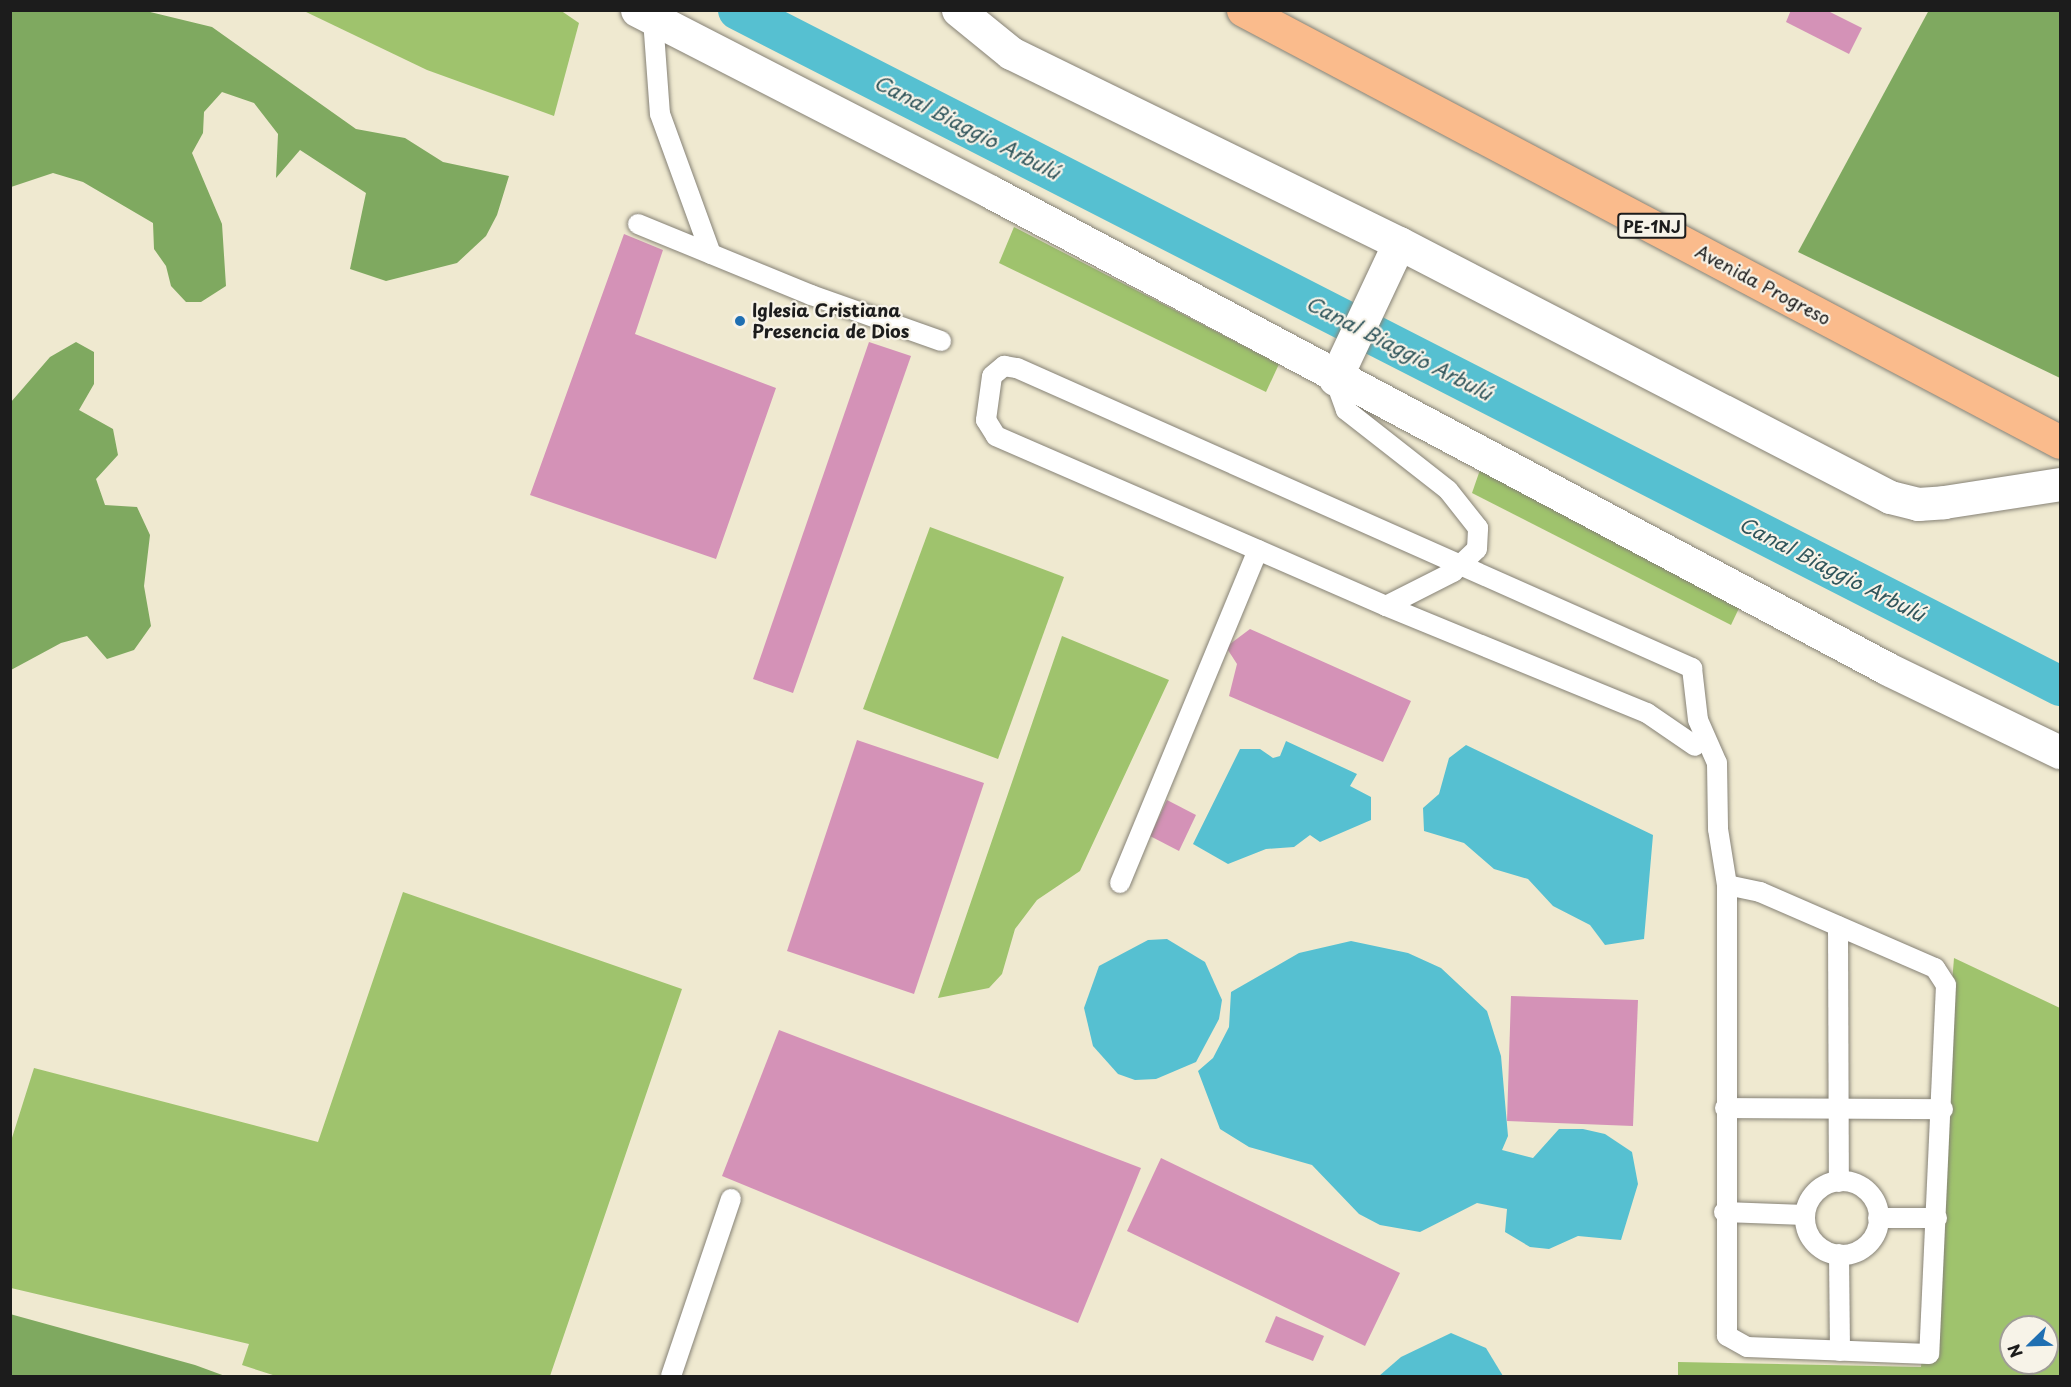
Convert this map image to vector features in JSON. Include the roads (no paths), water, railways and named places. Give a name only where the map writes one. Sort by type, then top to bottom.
[{"type":"main road","name":"Avenida Progreso","points":[[1243,10],[2061,442]]},
{"type":"street","points":[[958,10],[1011,53],[1399,243],[1890,497],[1918,504],[2061,484]]},
{"type":"street","points":[[645,15],[991,192],[1335,379],[1887,669],[2061,752]]},
{"type":"street","points":[[1335,379],[1399,243]]},
{"type":"lane","points":[[645,15],[660,114],[711,254]]},
{"type":"lane","points":[[638,224],[711,254],[941,340]]},
{"type":"lane","points":[[1695,746],[1647,713],[1386,606],[996,436],[986,420],[986,394],[992,376],[1004,366],[1017,368],[1464,562],[1692,668],[1698,720],[1717,762],[1718,829],[1727,885],[1724,1212],[1727,1336],[1747,1347],[1929,1354],[1943,1109],[1946,985],[1935,968],[1760,892],[1727,885]]},
{"type":"lane","points":[[1335,379],[1346,410],[1448,490],[1478,528],[1477,549],[1464,562],[1386,606]]},
{"type":"lane","points":[[1120,883],[1258,550]]},
{"type":"lane","points":[[1838,926],[1839,1182]]},
{"type":"lane","points":[[1725,1108],[1943,1109]]},
{"type":"lane","points":[[1839,1182],[1868,1191],[1878,1218],[1868,1244],[1839,1254],[1812,1239],[1805,1215],[1816,1192],[1839,1182]]},
{"type":"lane","points":[[671,1377],[731,1199]]},
{"type":"lane","points":[[1724,1212],[1805,1215]]},
{"type":"lane","points":[[1878,1218],[1937,1218]]},
{"type":"lane","points":[[1839,1254],[1840,1351]]},
{"type":"water","points":[[1286,741],[1357,774],[1350,786],[1371,797],[1371,820],[1320,842],[1310,835],[1294,847],[1266,849],[1228,864],[1193,844],[1240,749],[1260,749],[1273,758],[1280,756]]},
{"type":"water","points":[[1466,745],[1653,835],[1644,939],[1605,945],[1590,925],[1553,906],[1528,879],[1494,869],[1464,843],[1424,831],[1423,808],[1439,794],[1449,758]]},
{"type":"water","points":[[1167,939],[1205,962],[1222,1000],[1219,1019],[1196,1062],[1156,1079],[1135,1080],[1118,1074],[1093,1046],[1084,1008],[1099,966],[1148,940]]},
{"type":"water","points":[[1351,941],[1408,953],[1441,968],[1487,1011],[1501,1056],[1508,1136],[1502,1150],[1533,1158],[1559,1129],[1583,1129],[1605,1134],[1632,1152],[1638,1184],[1621,1240],[1578,1236],[1549,1249],[1530,1247],[1505,1232],[1507,1209],[1477,1203],[1420,1232],[1380,1225],[1359,1214],[1312,1165],[1249,1147],[1220,1129],[1198,1071],[1213,1058],[1229,1027],[1231,992],[1299,953]]},
{"type":"water","points":[[1451,1333],[1486,1348],[1503,1376],[1379,1376],[1401,1357]]},
{"type":"waterway","name":"Canal Biaggio Arbulú","points":[[738,10],[2060,686]]},
{"type":"place","name":"Iglesia Cristiana Presencia de Dios","points":[[740,321]]}]
